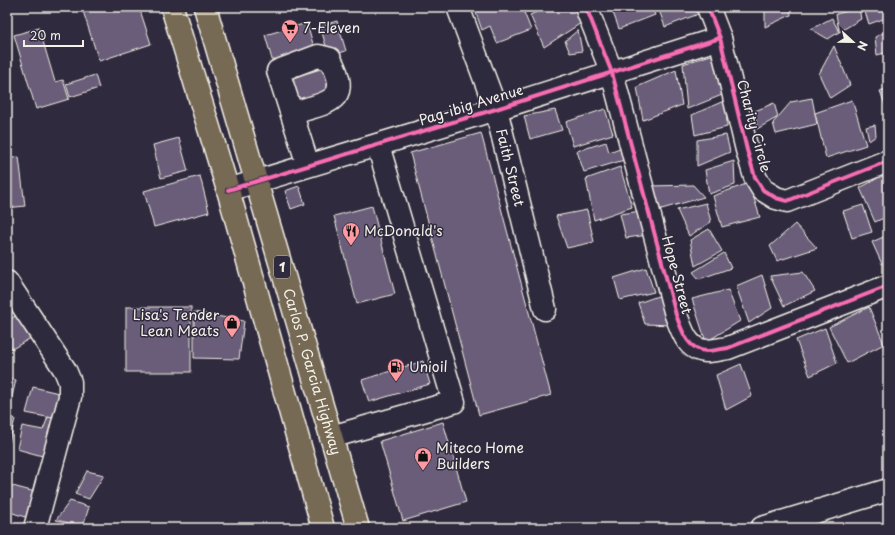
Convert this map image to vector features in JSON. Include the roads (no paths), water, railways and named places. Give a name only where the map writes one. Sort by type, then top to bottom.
[{"type":"highway","name":"1","points":[[172,7],[228,190],[323,528]]},
{"type":"highway","name":"Carlos P. Garcia Highway","points":[[205,7],[358,528]]},
{"type":"highway","points":[[296,433],[330,430]]},
{"type":"street","name":"Faith Street","points":[[458,7],[496,109],[545,309]]},
{"type":"street","name":"Hope Street","points":[[586,7],[612,73],[676,315],[688,342],[696,348],[707,351],[728,348],[888,286]]},
{"type":"street","name":"Charity Circle","points":[[708,7],[720,38],[755,177],[763,190],[776,198],[787,201],[888,161]]},
{"type":"street","name":"Pag-ibig Avenue","points":[[228,190],[496,109],[720,38]]},
{"type":"street","points":[[292,113],[308,165]]},
{"type":"street","points":[[330,430],[454,402],[378,145]]},
{"type":"street","points":[[7,282],[65,370],[70,382],[70,397],[35,528]]},
{"type":"street","points":[[762,528],[888,490]]},
{"type":"place","name":"7-Eleven","points":[[290,43]]},
{"type":"place","name":"McDonald's","points":[[351,246]]},
{"type":"place","name":"Lisa's Tender Lean Meats","points":[[232,338]]},
{"type":"place","name":"Unioil","points":[[396,382]]},
{"type":"place","name":"Miteco Home Builders","points":[[423,471]]}]
